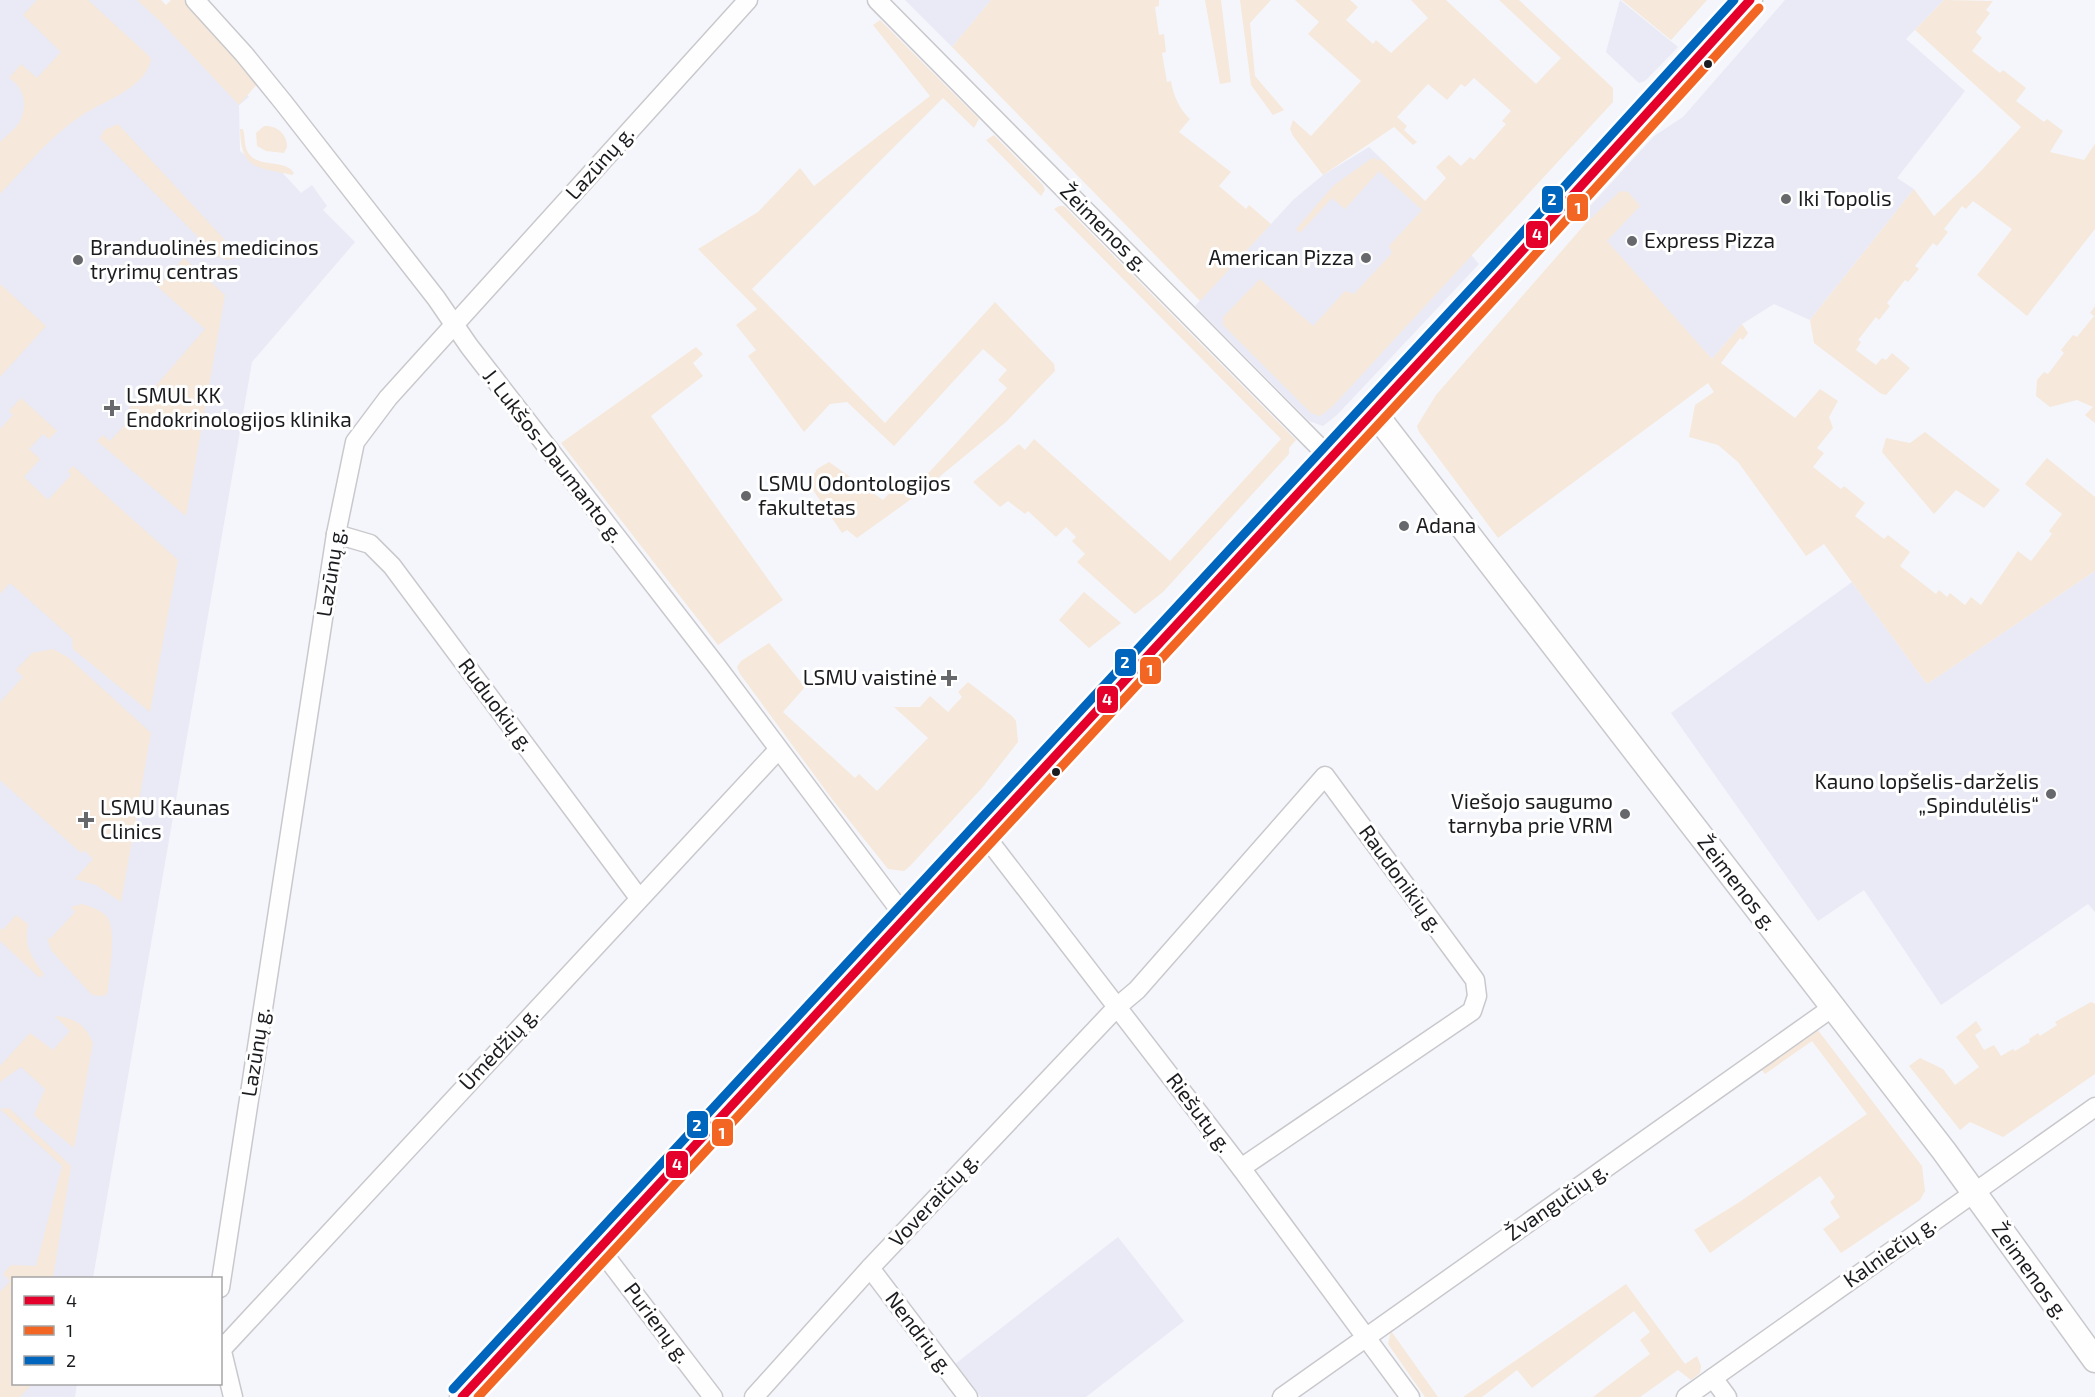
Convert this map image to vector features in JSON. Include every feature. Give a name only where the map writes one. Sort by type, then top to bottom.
[{"type":"main road","points":[[462,1397],[1750,0]]},
{"type":"main road","name":"Žeimenos g.","points":[[1373,411],[1833,1007],[1974,1193],[2095,1360]]},
{"type":"street","name":"J. Lukšos-Daumanto g.","points":[[195,0],[244,54],[283,102],[905,917]]},
{"type":"street","name":"Lazūnų g.","points":[[222,1277],[336,534],[355,442],[388,398],[453,324],[748,0]]},
{"type":"street","name":"Žeimenos g.","points":[[877,0],[1330,458]]},
{"type":"street","name":"Ruduokių g.","points":[[336,534],[370,544],[392,566],[639,898]]},
{"type":"street","name":"Ūmėdžių g.","points":[[222,1349],[778,750]]},
{"type":"street","name":"Raudonikių g.","points":[[1118,1006],[1137,990],[1325,776],[1475,980],[1477,996],[1472,1011],[1241,1168]]},
{"type":"street","name":"Riešutų g.","points":[[983,833],[1241,1168],[1410,1397]]},
{"type":"street","name":"Voveraičių g.","points":[[754,1397],[870,1268],[1118,1006]]},
{"type":"street","name":"Žvangučių g.","points":[[1282,1397],[1833,1007]]},
{"type":"street","name":"Kalniečių g.","points":[[1686,1397],[2095,1107]]},
{"type":"street","name":"Purienų g.","points":[[600,1249],[713,1397]]},
{"type":"street","name":"Nendrių g.","points":[[870,1268],[968,1397]]},
{"type":"street","points":[[222,1354],[233,1397]]},
{"type":"street","points":[[1713,1378],[1727,1397]]},
{"type":"shaded area","name":"LSMU Kaunas Clinics","points":[[0,0],[161,0],[249,97],[239,105],[240,151],[264,169],[281,171],[301,193],[312,185],[327,206],[323,210],[355,242],[252,362],[93,1277],[12,1277],[12,1385],[77,1385],[75,1397],[0,1397]]},
{"type":"shaded area","points":[[37,0],[88,0],[151,59],[141,78],[122,93],[90,110],[59,133],[0,194],[0,142],[18,124],[24,109],[21,92],[9,78],[21,64],[37,78],[61,52],[23,15]]},
{"type":"shaded area","points":[[137,0],[161,0],[166,5],[171,0],[184,0],[258,83],[239,105],[162,23]]},
{"type":"shaded area","points":[[905,0],[991,0],[952,47]]},
{"type":"shaded area","points":[[991,0],[1159,0],[1159,6],[1155,7],[1159,35],[1164,34],[1166,52],[1162,53],[1167,82],[1171,81],[1177,102],[1190,119],[1179,132],[1231,172],[1219,186],[1246,209],[1249,205],[1271,224],[1200,301],[952,47]]},
{"type":"shaded area","points":[[1205,0],[1221,0],[1231,82],[1220,84]]},
{"type":"shaded area","points":[[1240,0],[1271,0],[1250,23],[1255,76],[1284,110],[1273,115],[1251,85]]},
{"type":"shaded area","points":[[1295,0],[1350,0],[1358,7],[1346,20],[1373,44],[1376,40],[1391,53],[1428,18],[1411,0],[1446,0],[1536,84],[1561,58],[1499,0],[1519,0],[1613,88],[1613,102],[1332,407],[1320,416],[1311,413],[1223,325],[1223,317],[1260,279],[1313,326],[1345,291],[1354,294],[1392,253],[1389,246],[1422,210],[1379,171],[1345,209],[1332,198],[1300,233],[1296,229],[1333,186],[1372,158],[1383,161],[1425,201],[1446,178],[1436,167],[1449,155],[1461,166],[1470,157],[1474,160],[1506,124],[1502,121],[1511,111],[1474,78],[1465,87],[1461,84],[1447,100],[1428,84],[1397,117],[1407,126],[1404,130],[1417,142],[1413,145],[1394,127],[1323,175],[1293,136],[1290,129],[1293,120],[1311,136],[1361,81],[1308,34],[1319,22]]},
{"type":"shaded area","points":[[1620,0],[1678,47],[1645,81],[1639,83],[1606,52]]},
{"type":"shaded area","points":[[1622,0],[1707,0],[1671,40]]},
{"type":"shaded area","points":[[1785,0],[1944,0],[1906,39],[1965,91],[1897,178],[1914,189],[1810,320],[1774,304],[1742,324],[1712,359],[1580,217],[1654,136],[1683,117]]},
{"type":"shaded area","points":[[1944,0],[1993,1],[1986,10],[1990,13],[1976,32],[1982,38],[1972,51],[2000,73],[2003,70],[2026,88],[2016,101],[2044,122],[2047,119],[2063,131],[2050,152],[2084,160],[2095,144],[2095,229],[2027,316],[1977,275],[2012,229],[1973,201],[1966,209],[1962,206],[1944,229],[1948,232],[1937,246],[1933,243],[1915,266],[1919,269],[1908,282],[1905,280],[1887,303],[1890,306],[1879,320],[1876,317],[1858,340],[1861,342],[1856,350],[1876,365],[1882,358],[1886,360],[1892,353],[1910,368],[1886,395],[1880,393],[1814,343],[1810,320],[1914,189],[1934,216],[1980,172],[2021,127],[1915,30]]},
{"type":"shaded area","points":[[880,20],[979,119],[974,128],[943,98],[752,289],[885,423],[995,302],[1054,364],[1055,371],[1006,422],[921,492],[857,538],[847,530],[842,533],[809,484],[817,469],[829,462],[883,500],[899,483],[910,493],[1007,388],[998,380],[1007,370],[983,349],[894,446],[847,402],[830,404],[804,432],[748,356],[756,350],[736,325],[757,309],[698,249],[758,212],[800,168],[814,186],[930,96],[873,25]]},
{"type":"shaded area","points":[[118,124],[234,250],[237,257],[229,260],[218,257],[100,138],[104,130]]},
{"type":"shaded area","points":[[264,126],[273,127],[283,134],[287,142],[284,153],[266,151],[257,146],[256,133]]},
{"type":"shaded area","points":[[240,129],[243,129],[245,146],[250,155],[262,162],[289,168],[294,173],[292,175],[269,170],[253,164],[244,152]]},
{"type":"shaded area","points":[[994,135],[1043,185],[1045,190],[1041,196],[986,140]]},
{"type":"shaded area","points":[[1369,147],[1425,201],[1479,264],[1337,415],[1323,426],[1309,421],[1195,306],[1293,200],[1323,175]]},
{"type":"shaded area","points":[[1620,191],[1628,192],[1640,206],[1607,241],[1712,359],[1742,324],[1748,333],[1743,340],[1740,338],[1721,363],[1795,418],[1820,389],[1838,401],[1829,417],[1833,428],[1817,448],[1824,453],[1813,467],[1841,489],[1844,486],[1865,503],[1855,516],[1884,539],[1888,535],[1910,552],[1900,566],[1936,594],[1939,590],[1947,597],[1950,593],[1965,605],[1971,597],[1981,605],[2018,551],[2031,561],[2052,534],[2049,531],[2062,514],[2025,484],[2047,458],[2095,497],[2095,571],[1927,684],[1824,544],[1806,556],[1738,462],[1718,445],[1689,437],[1695,405],[1714,392],[1708,383],[1498,538],[1419,432],[1417,426],[1436,395],[1586,223]]},
{"type":"shaded area","points":[[1064,206],[1296,440],[1289,448],[1289,454],[1163,592],[1135,614],[1077,562],[1085,554],[1072,541],[1076,537],[1066,527],[1056,537],[1028,511],[1025,514],[1008,501],[1000,507],[973,482],[1019,444],[1025,450],[1034,439],[1170,561],[1281,439],[1054,209]]},
{"type":"shaded area","points":[[184,258],[225,295],[186,516],[97,441],[103,435],[110,441],[135,414],[129,408],[135,402],[139,405],[205,329],[158,287]]},
{"type":"shaded area","points":[[0,284],[46,326],[0,377]]},
{"type":"shaded area","points":[[2095,306],[2095,423],[2085,415],[2093,407],[2077,400],[2050,407],[2036,396],[2037,380],[2044,372],[2048,374],[2064,353],[2061,350],[2073,335],[2077,337],[2094,316],[2090,313]]},
{"type":"shaded area","points":[[696,347],[703,354],[693,363],[703,376],[651,416],[783,600],[718,645],[561,443]]},
{"type":"shaded area","points":[[21,398],[57,431],[49,439],[43,434],[29,449],[40,459],[24,477],[48,500],[71,475],[68,471],[73,466],[178,560],[150,712],[73,649],[72,638],[10,583],[0,594],[0,429],[13,415],[9,411]]},
{"type":"shaded area","points":[[1925,432],[2000,490],[1984,508],[1956,490],[1934,514],[1882,452],[1886,438],[1910,443]]},
{"type":"shaded area","points":[[2095,571],[2095,912],[2088,904],[1941,1005],[1864,890],[1818,921],[1671,713],[1852,582],[1927,684]]},
{"type":"shaded area","points":[[1084,592],[1121,623],[1089,648],[1059,620]]},
{"type":"shaded area","points":[[769,643],[805,687],[783,712],[855,778],[859,774],[877,791],[928,738],[894,707],[920,707],[930,696],[948,712],[962,697],[958,692],[968,682],[1012,716],[1016,721],[1018,742],[982,788],[910,866],[904,871],[888,869],[832,799],[740,674],[737,667],[741,661]]},
{"type":"shaded area","points":[[53,649],[69,658],[151,733],[121,902],[96,885],[75,879],[93,859],[84,850],[81,853],[0,780],[0,702],[23,677],[16,670],[32,653]]},
{"type":"shaded area","points":[[82,904],[107,917],[112,931],[108,992],[104,996],[92,995],[51,950],[47,937],[50,939],[75,912],[71,907]]},
{"type":"shaded area","points":[[16,915],[28,924],[28,945],[35,962],[44,974],[40,978],[0,941],[0,928],[3,930]]},
{"type":"shaded area","points":[[2091,1002],[2095,1004],[2095,1074],[2003,1137],[1970,1122],[1960,1130],[1909,1066],[1920,1058],[1943,1069],[1955,1085],[1979,1067],[1956,1037],[1976,1021],[1982,1030],[1975,1035],[1984,1050],[1994,1045],[2001,1056],[2030,1042],[2029,1039],[2038,1033],[2040,1036],[2057,1025],[2055,1022]]},
{"type":"shaded area","points":[[55,1016],[74,1020],[83,1027],[93,1043],[74,1148],[34,1115],[45,1089],[21,1067],[0,1082],[0,1066],[30,1033],[53,1050],[70,1031]]},
{"type":"shaded area","points":[[1817,1029],[1922,1166],[1925,1191],[1920,1200],[1841,1253],[1823,1229],[1840,1217],[1830,1202],[1835,1197],[1820,1176],[1710,1253],[1694,1230],[1738,1203],[1867,1114],[1812,1041],[1765,1074],[1760,1068]]},
{"type":"shaded area","points":[[9,1108],[71,1166],[53,1277],[12,1277],[12,1385],[31,1385],[20,1397],[0,1397],[0,1292],[10,1281],[3,1274],[11,1265],[36,1266],[62,1166],[0,1109]]},
{"type":"shaded area","points":[[1118,1237],[1184,1321],[1086,1397],[981,1397],[955,1364]]},
{"type":"shaded area","points":[[1626,1284],[1685,1364],[1697,1356],[1701,1366],[1700,1373],[1691,1380],[1678,1370],[1640,1397],[1593,1397],[1650,1354],[1640,1340],[1650,1332],[1634,1311],[1532,1388],[1517,1370],[1482,1397],[1463,1397]]},
{"type":"shaded area","points":[[1391,1331],[1438,1397],[1425,1397],[1388,1344]]},
{"type":"transit line","name":"2","points":[[453,1389],[1493,265],[1734,0]]},
{"type":"transit line","name":"4","points":[[462,1397],[1502,273],[1750,0]]},
{"type":"transit line","name":"1","points":[[478,1397],[1511,281],[1759,8]]},
{"type":"place","name":"Iki Topolis","points":[[1786,199]]},
{"type":"place","name":"Express Pizza","points":[[1632,241]]},
{"type":"place","name":"American Pizza","points":[[1366,258]]},
{"type":"place","name":"Branduolinės medicinos tryrimų centras","points":[[78,260]]},
{"type":"place","name":"LSMUL KK Endokrinologijos klinika","points":[[112,408]]},
{"type":"place","name":"LSMU Odontologijos fakultetas","points":[[746,496]]},
{"type":"place","name":"Adana","points":[[1404,526]]},
{"type":"place","name":"LSMU vaistinė","points":[[949,678]]},
{"type":"place","name":"Kauno lopšelis-darželis „Spindulėlis“","points":[[2051,794]]},
{"type":"place","name":"Viešojo saugumo tarnyba prie VRM","points":[[1625,814]]},
{"type":"place","name":"LSMU Kaunas Clinics","points":[[86,820]]}]
